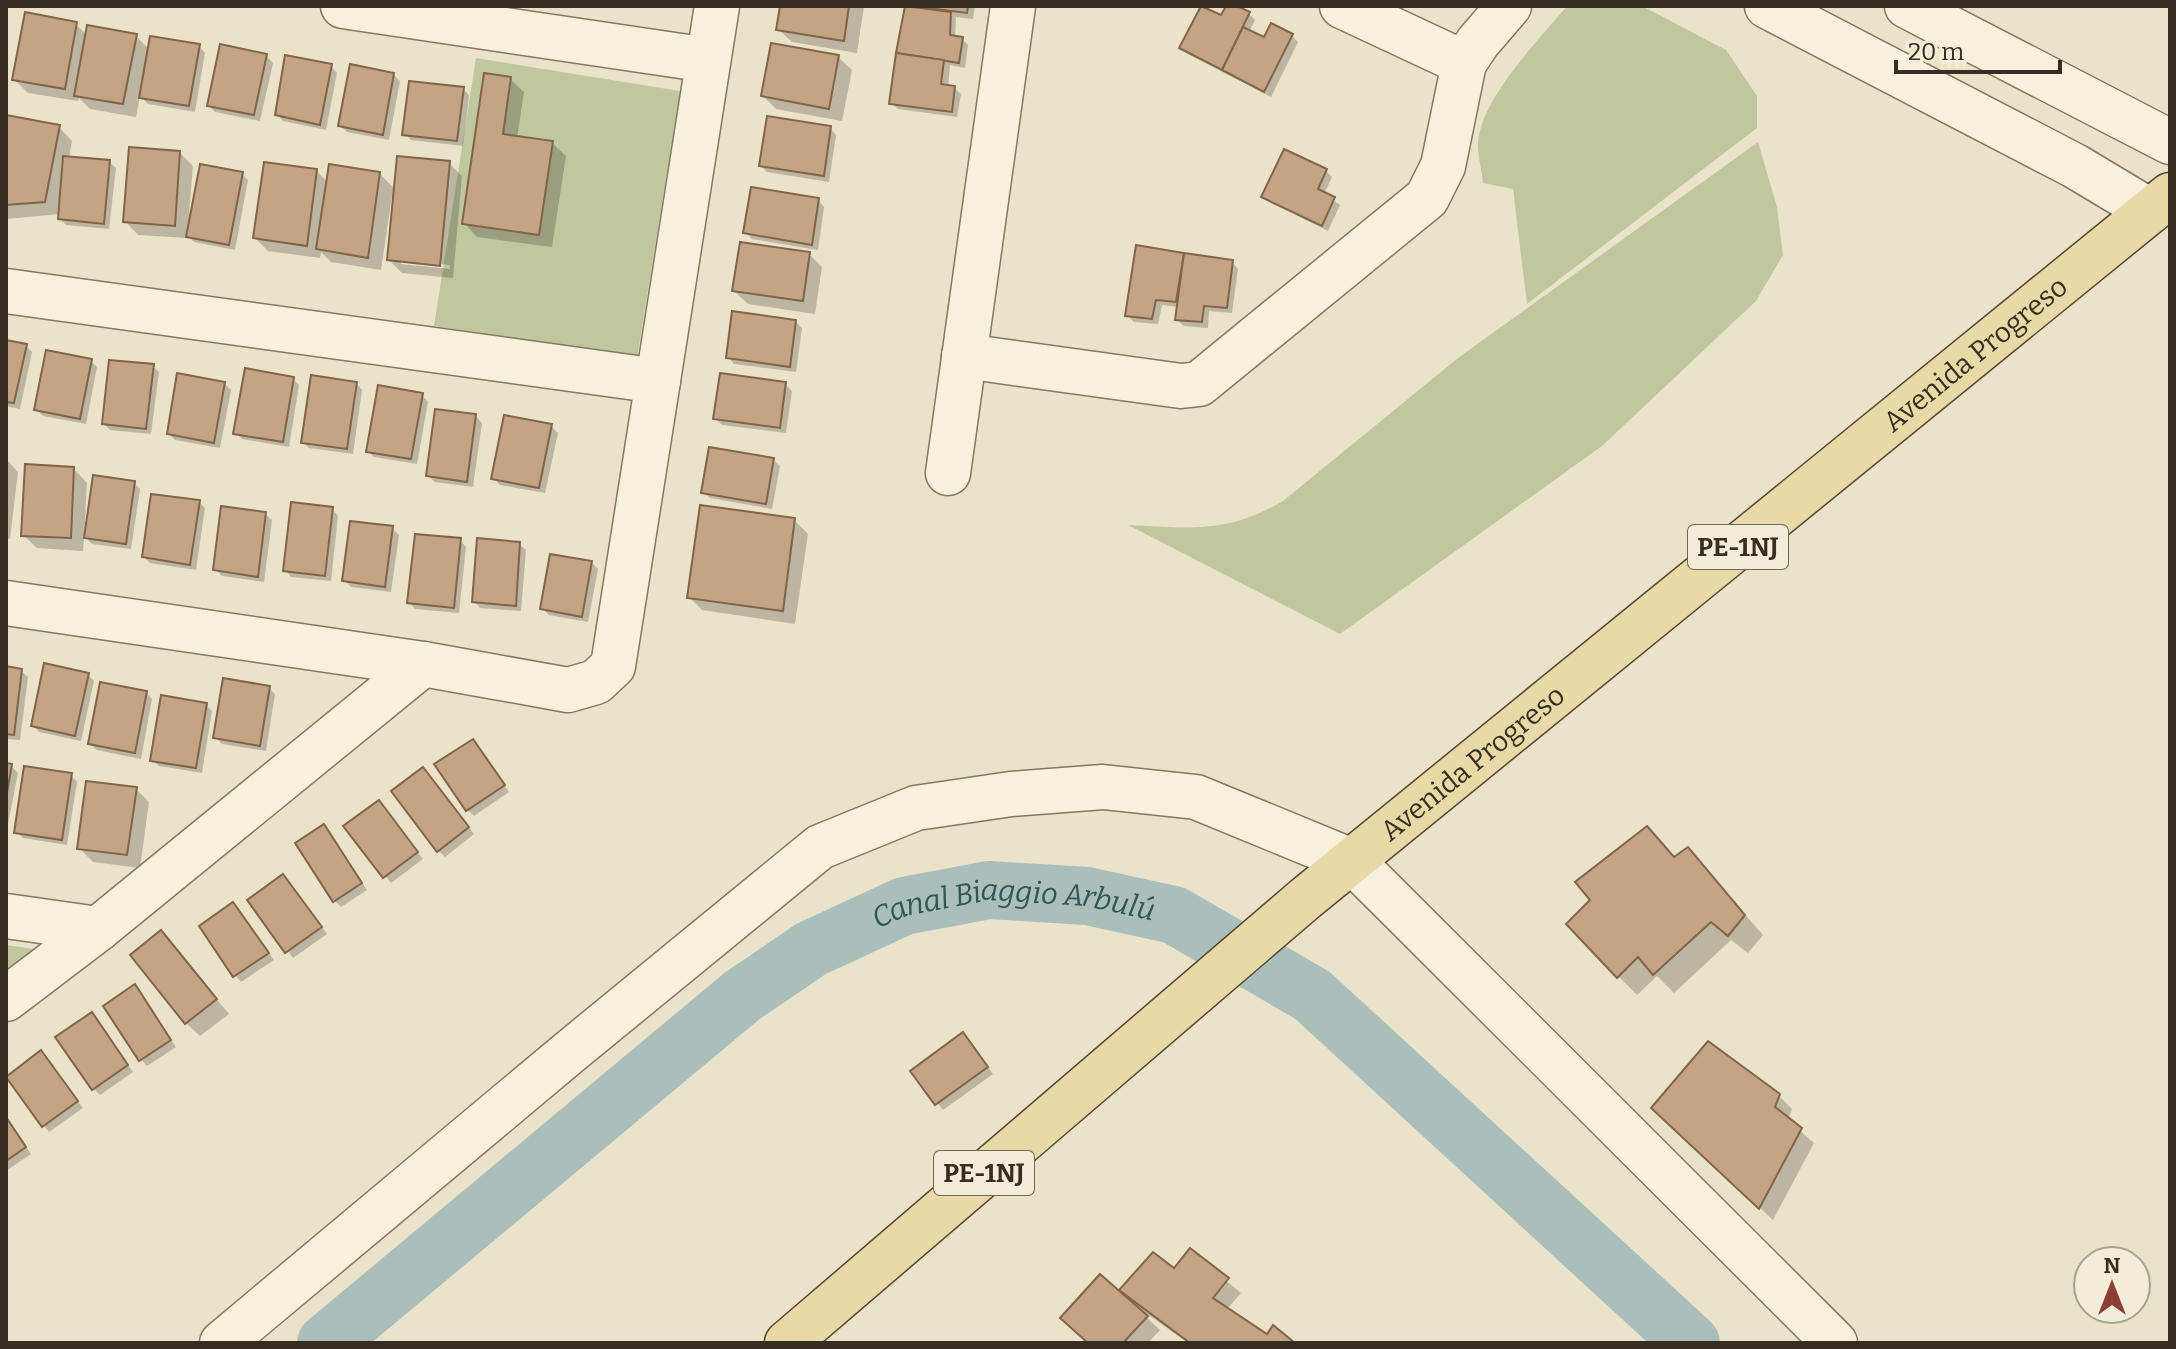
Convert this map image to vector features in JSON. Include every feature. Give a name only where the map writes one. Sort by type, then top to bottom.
[{"type":"main road","name":"Avenida Progreso","points":[[787,1343],[1306,898],[2160,203]]},
{"type":"street","points":[[343,6],[708,60]]},
{"type":"street","points":[[6,603],[423,664],[568,690],[596,682],[613,666],[717,6]]},
{"type":"street","points":[[948,473],[1013,6]]},
{"type":"street","points":[[1342,6],[1464,63]]},
{"type":"street","points":[[964,356],[1181,386],[1199,384],[1427,198],[1443,166],[1464,63],[1509,6]]},
{"type":"street","points":[[1767,6],[2075,166],[2160,203]]},
{"type":"street","points":[[1907,6],[2170,142]]},
{"type":"street","points":[[6,291],[658,381]]},
{"type":"street","points":[[6,999],[98,929],[423,664]]},
{"type":"street","points":[[222,1343],[820,847],[916,808],[1011,794],[1103,787],[1196,797],[1352,861],[1835,1343]]},
{"type":"street","points":[[6,916],[98,929]]},
{"type":"green space","points":[[1567,6],[1642,6],[1726,50],[1757,96],[1757,128],[1527,304],[1513,189],[1483,183],[1478,146],[1481,128],[1499,91]]},
{"type":"green space","points":[[476,58],[680,91],[637,358],[434,326]]},
{"type":"green space","points":[[1758,142],[1777,207],[1783,255],[1756,301],[1602,446],[1340,634],[1128,525],[1190,527],[1226,524],[1263,512],[1283,501],[1458,358]]},
{"type":"green space","points":[[6,945],[34,949],[6,970]]},
{"type":"building","points":[[780,6],[849,6],[844,41],[776,30]]},
{"type":"building","points":[[905,6],[951,12],[950,35],[963,37],[959,63],[896,53]]},
{"type":"building","points":[[911,6],[968,6],[967,13]]},
{"type":"building","points":[[1201,6],[1221,15],[1226,6],[1237,6],[1250,12],[1222,70],[1179,48]]},
{"type":"building","points":[[25,12],[77,22],[65,89],[12,80]]},
{"type":"building","points":[[1271,23],[1293,34],[1264,92],[1222,70],[1243,27],[1264,37]]},
{"type":"building","points":[[87,25],[137,34],[123,104],[74,96]]},
{"type":"building","points":[[150,36],[200,44],[189,106],[139,98]]},
{"type":"building","points":[[771,43],[839,55],[829,109],[761,96]]},
{"type":"building","points":[[220,44],[267,54],[254,115],[207,106]]},
{"type":"building","points":[[896,53],[944,60],[941,84],[955,86],[952,112],[889,104]]},
{"type":"building","points":[[285,55],[332,64],[320,125],[275,115]]},
{"type":"building","points":[[350,64],[394,73],[383,135],[338,126]]},
{"type":"building","points":[[484,73],[511,77],[503,134],[553,141],[539,235],[462,224]]},
{"type":"building","points":[[409,81],[464,87],[457,141],[402,135]]},
{"type":"building","points":[[6,115],[60,125],[45,202],[6,205]]},
{"type":"building","points":[[767,116],[831,126],[824,176],[759,166]]},
{"type":"building","points":[[129,147],[180,151],[175,226],[123,222]]},
{"type":"building","points":[[1284,149],[1327,169],[1318,189],[1335,197],[1322,226],[1261,197]]},
{"type":"building","points":[[63,156],[110,160],[104,224],[58,219]]},
{"type":"building","points":[[397,156],[450,161],[440,266],[387,260]]},
{"type":"building","points":[[264,162],[317,169],[307,246],[253,238]]},
{"type":"building","points":[[200,164],[243,172],[229,245],[186,237]]},
{"type":"building","points":[[329,164],[380,172],[368,258],[316,249]]},
{"type":"building","points":[[751,187],[819,198],[812,245],[743,233]]},
{"type":"building","points":[[740,242],[810,252],[803,301],[732,291]]},
{"type":"building","points":[[1136,245],[1184,253],[1176,302],[1156,300],[1152,319],[1125,316]]},
{"type":"building","points":[[1184,253],[1233,260],[1227,308],[1204,306],[1202,322],[1175,320]]},
{"type":"building","points":[[732,311],[796,320],[790,367],[726,358]]},
{"type":"building","points":[[6,340],[27,344],[14,403],[6,402]]},
{"type":"building","points":[[46,350],[92,359],[80,419],[34,410]]},
{"type":"building","points":[[109,360],[154,364],[146,429],[102,424]]},
{"type":"building","points":[[245,368],[294,377],[283,442],[233,434]]},
{"type":"building","points":[[177,373],[225,382],[214,443],[167,434]]},
{"type":"building","points":[[720,373],[786,382],[780,428],[713,419]]},
{"type":"building","points":[[311,375],[357,382],[347,449],[301,443]]},
{"type":"building","points":[[378,385],[423,393],[411,459],[366,452]]},
{"type":"building","points":[[435,409],[476,414],[467,482],[426,476]]},
{"type":"building","points":[[504,415],[552,424],[539,488],[491,479]]},
{"type":"building","points":[[709,447],[774,458],[766,504],[701,493]]},
{"type":"building","points":[[25,464],[74,467],[71,538],[21,536]]},
{"type":"building","points":[[93,475],[135,481],[126,544],[84,538]]},
{"type":"building","points":[[151,494],[200,500],[190,565],[142,557]]},
{"type":"building","points":[[291,502],[333,507],[325,576],[283,571]]},
{"type":"building","points":[[700,505],[795,518],[783,611],[687,598]]},
{"type":"building","points":[[221,506],[266,512],[258,577],[213,570]]},
{"type":"building","points":[[350,521],[393,526],[385,587],[342,581]]},
{"type":"building","points":[[415,534],[461,538],[454,608],[407,603]]},
{"type":"building","points":[[477,538],[520,542],[516,606],[472,602]]},
{"type":"building","points":[[550,554],[592,561],[582,617],[540,609]]},
{"type":"building","points":[[44,663],[89,673],[75,736],[31,726]]},
{"type":"building","points":[[6,666],[22,669],[14,735],[6,734]]},
{"type":"building","points":[[223,678],[270,686],[260,746],[213,738]]},
{"type":"building","points":[[100,682],[147,691],[135,753],[88,744]]},
{"type":"building","points":[[161,695],[207,703],[196,768],[150,761]]},
{"type":"building","points":[[473,739],[505,785],[466,811],[434,764]]},
{"type":"building","points":[[6,763],[12,764],[6,799]]},
{"type":"building","points":[[24,766],[72,773],[62,840],[14,833]]},
{"type":"building","points":[[423,767],[469,827],[437,852],[391,791]]},
{"type":"building","points":[[86,781],[137,787],[127,855],[77,849]]},
{"type":"building","points":[[379,800],[418,852],[383,878],[343,826]]},
{"type":"building","points":[[324,824],[362,883],[333,902],[295,843]]},
{"type":"building","points":[[1647,826],[1674,857],[1688,847],[1745,915],[1728,936],[1711,922],[1653,975],[1638,957],[1617,978],[1566,924],[1590,900],[1575,882]]},
{"type":"building","points":[[283,874],[322,927],[285,953],[247,900]]},
{"type":"building","points":[[233,902],[269,953],[233,977],[199,926]]},
{"type":"building","points":[[161,930],[217,999],[185,1024],[130,955]]},
{"type":"building","points":[[135,984],[171,1040],[139,1061],[103,1006]]},
{"type":"building","points":[[92,1012],[128,1065],[92,1090],[55,1037]]},
{"type":"building","points":[[963,1032],[988,1067],[935,1105],[910,1071]]},
{"type":"building","points":[[1708,1041],[1780,1094],[1775,1107],[1802,1128],[1759,1209],[1651,1108]]},
{"type":"building","points":[[41,1050],[78,1101],[42,1127],[6,1077]]},
{"type":"building","points":[[6,1117],[26,1147],[6,1161]]},
{"type":"building","points":[[1190,1248],[1229,1278],[1213,1298],[1267,1334],[1273,1325],[1295,1343],[1190,1343],[1119,1290],[1153,1252],[1174,1268]]},
{"type":"building","points":[[1100,1274],[1148,1316],[1123,1343],[1088,1343],[1060,1318]]},
{"type":"waterway","name":"Canal Biaggio Arbulú","points":[[326,1343],[742,996],[811,949],[904,906],[989,890],[1087,896],[1174,915],[1312,995],[1691,1343]]}]
